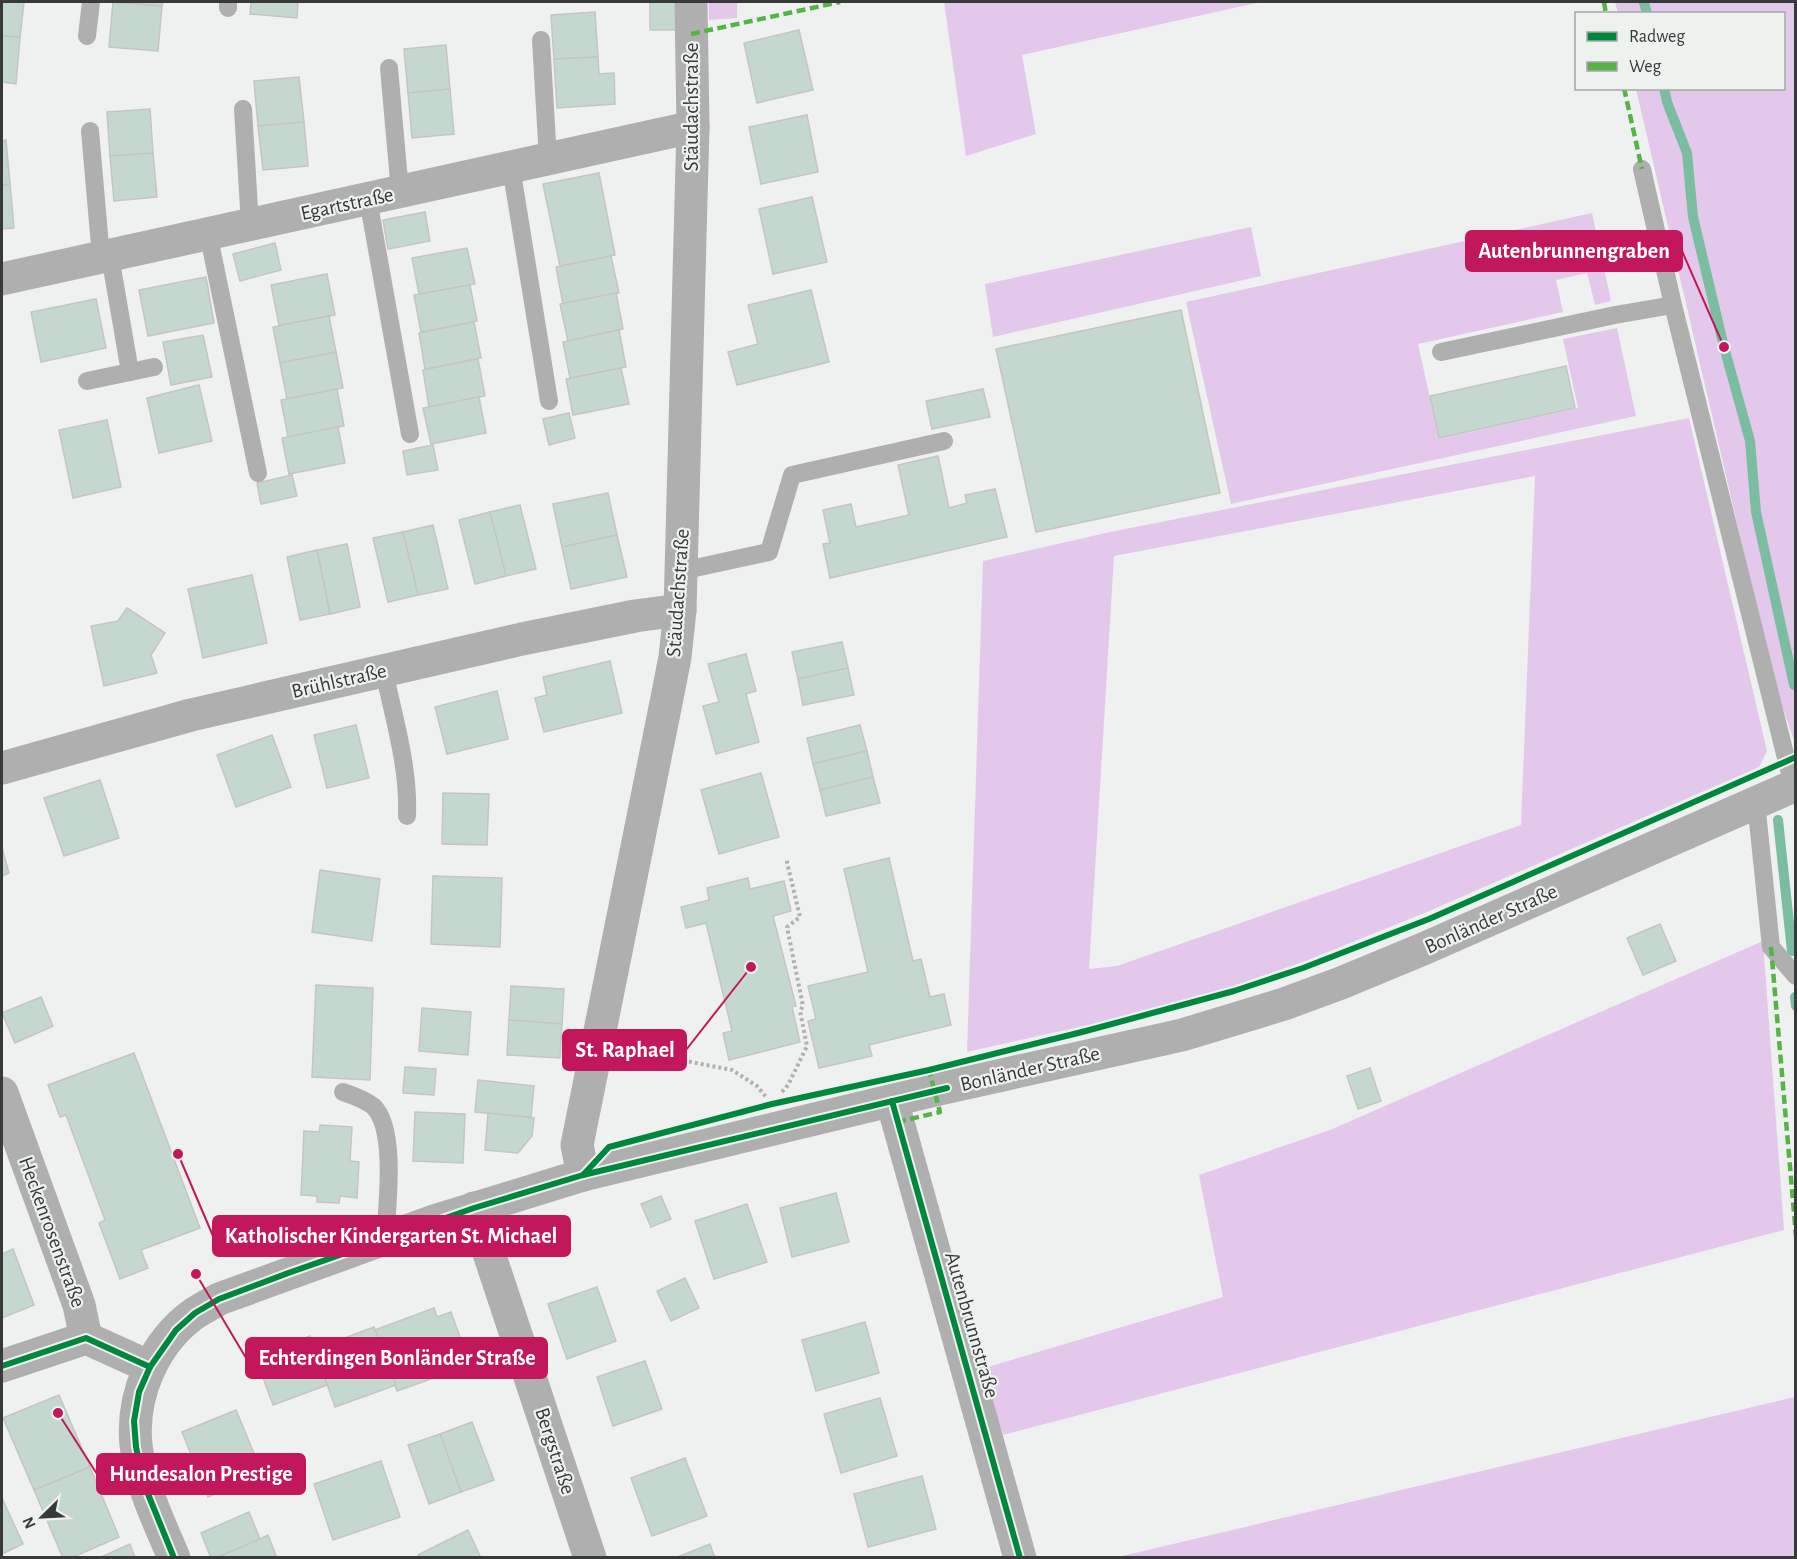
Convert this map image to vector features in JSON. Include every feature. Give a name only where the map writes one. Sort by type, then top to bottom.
[{"type":"street","name":"Stäudachstraße","points":[[583,1174],[577,1144],[675,657],[680,610],[693,127],[692,2]]},
{"type":"street","name":"Egartstraße","points":[[2,279],[693,127]]},
{"type":"street","name":"Brühlstraße","points":[[2,768],[191,714],[522,639],[635,616],[680,610]]},
{"type":"street","name":"Bonländer Straße","points":[[174,1557],[148,1494],[136,1447],[134,1421],[139,1392],[150,1367],[176,1330],[195,1313],[219,1299],[474,1208],[775,1116],[892,1101],[1182,1035],[1284,1004],[1413,954],[1794,786]]},
{"type":"street","name":"Heckenrosenstraße","points":[[2,1093],[79,1305],[86,1338]]},
{"type":"street","name":"Autenbrunnstraße","points":[[892,1101],[1020,1557]]},
{"type":"street","name":"Bergstraße","points":[[474,1208],[590,1557]]},
{"type":"street","points":[[2,1366],[86,1338],[150,1367]]},
{"type":"lane","points":[[87,36],[91,2]]},
{"type":"lane","points":[[541,40],[548,159]]},
{"type":"lane","points":[[389,68],[400,192]]},
{"type":"lane","points":[[243,109],[250,225]]},
{"type":"lane","points":[[90,131],[105,256],[130,372]]},
{"type":"lane","points":[[511,167],[549,401]]},
{"type":"lane","points":[[1642,169],[1673,305],[1794,786]]},
{"type":"lane","points":[[368,199],[410,434]]},
{"type":"lane","points":[[208,233],[258,473]]},
{"type":"lane","points":[[1441,352],[1673,305]]},
{"type":"lane","points":[[87,381],[154,367]]},
{"type":"lane","points":[[681,571],[769,552],[792,475],[944,441]]},
{"type":"lane","points":[[384,671],[406,775],[407,816]]},
{"type":"lane","points":[[1756,802],[1771,947],[1796,976]]},
{"type":"lane","points":[[343,1092],[359,1097],[374,1107],[384,1123],[388,1159],[386,1239]]},
{"type":"path","points":[[775,1116],[807,1046],[800,1011],[803,1006],[787,927],[800,917],[786,858]]},
{"type":"path","points":[[598,1044],[732,1070],[758,1086],[775,1116]]},
{"type":"shaded area","points":[[709,2],[737,2],[737,18],[709,20]]},
{"type":"shaded area","points":[[944,2],[1261,2],[1022,55],[1036,134],[966,156]]},
{"type":"shaded area","points":[[1615,2],[1795,2],[1795,743],[1775,686],[1636,90],[1785,90],[1785,12],[1618,12]]},
{"type":"shaded area","points":[[1592,213],[1611,301],[1595,305],[1587,273],[1556,280],[1563,312],[1418,344],[1439,439],[1578,408],[1563,339],[1617,328],[1636,416],[1231,504],[1186,302]]},
{"type":"shaded area","points":[[1251,227],[1261,276],[993,337],[985,284]]},
{"type":"shaded area","points":[[1689,418],[1767,751],[1759,767],[1427,912],[1303,962],[1227,988],[1088,1025],[967,1052],[983,561],[1110,532]],"holes":[[[1535,476],[1521,825],[1117,966],[1089,969],[1114,556]]]},
{"type":"shaded area","points":[[1763,941],[1784,1230],[1003,1435],[981,1369],[1223,1297],[1199,1175],[1330,1130]]},
{"type":"shaded area","points":[[1795,1397],[1795,1557],[1118,1557]]},
{"type":"building","points":[[2,2],[24,2],[20,37],[2,36]]},
{"type":"building","points":[[113,2],[162,6],[158,51],[109,47]]},
{"type":"building","points":[[116,2],[163,2],[162,6]]},
{"type":"building","points":[[251,2],[298,2],[297,18],[250,14]]},
{"type":"building","points":[[650,2],[677,2],[677,30],[650,30]]},
{"type":"building","points":[[595,12],[598,57],[554,59],[551,15]]},
{"type":"building","points":[[799,30],[813,90],[757,103],[744,43]]},
{"type":"building","points":[[2,36],[20,37],[16,84],[2,82]]},
{"type":"building","points":[[446,45],[450,89],[408,93],[404,49]]},
{"type":"building","points":[[598,57],[599,74],[614,73],[615,104],[557,108],[554,59]]},
{"type":"building","points":[[299,77],[304,122],[258,126],[254,81]]},
{"type":"building","points":[[450,89],[454,134],[412,138],[408,93]]},
{"type":"building","points":[[150,109],[153,153],[110,156],[107,112]]},
{"type":"building","points":[[807,115],[818,172],[761,184],[749,127]]},
{"type":"building","points":[[304,122],[308,166],[263,170],[258,126]]},
{"type":"building","points":[[6,140],[10,184],[2,185],[2,141]]},
{"type":"building","points":[[153,153],[157,197],[114,201],[110,156]]},
{"type":"building","points":[[599,173],[615,255],[560,266],[543,184]]},
{"type":"building","points":[[10,184],[14,228],[2,229],[2,185]]},
{"type":"building","points":[[812,197],[827,262],[773,274],[759,209]]},
{"type":"building","points":[[425,212],[430,241],[388,249],[383,220]]},
{"type":"building","points":[[275,243],[281,270],[240,281],[233,254]]},
{"type":"building","points":[[467,248],[475,284],[419,294],[412,258]]},
{"type":"building","points":[[611,256],[619,293],[563,304],[556,267]]},
{"type":"building","points":[[327,274],[335,315],[279,325],[271,285]]},
{"type":"building","points":[[206,277],[214,323],[148,336],[139,290]]},
{"type":"building","points":[[470,285],[477,321],[421,332],[414,295]]},
{"type":"building","points":[[811,290],[829,362],[737,385],[728,352],[758,344],[748,305]]},
{"type":"building","points":[[616,293],[623,329],[568,341],[560,304]]},
{"type":"building","points":[[96,299],[106,348],[41,362],[31,312]]},
{"type":"building","points":[[1181,310],[1220,493],[1036,532],[996,349]]},
{"type":"building","points":[[329,316],[336,352],[280,363],[273,327]]},
{"type":"building","points":[[474,322],[481,358],[425,369],[419,333]]},
{"type":"building","points":[[619,330],[626,367],[570,378],[563,342]]},
{"type":"building","points":[[203,335],[212,377],[171,385],[163,342]]},
{"type":"building","points":[[336,352],[343,388],[287,399],[280,363]]},
{"type":"building","points":[[478,359],[485,396],[429,407],[423,370]]},
{"type":"building","points":[[1566,366],[1575,408],[1439,438],[1430,396]]},
{"type":"building","points":[[621,368],[629,404],[573,415],[566,379]]},
{"type":"building","points":[[199,385],[212,441],[159,453],[147,398]]},
{"type":"building","points":[[337,389],[344,426],[288,437],[281,400]]},
{"type":"building","points":[[983,389],[990,417],[932,429],[926,401]]},
{"type":"building","points":[[479,397],[486,433],[431,444],[423,408]]},
{"type":"building","points":[[569,413],[575,438],[549,445],[543,419]]},
{"type":"building","points":[[107,420],[121,487],[73,498],[59,430]]},
{"type":"building","points":[[338,427],[345,463],[289,474],[282,438]]},
{"type":"building","points":[[433,445],[438,470],[407,475],[403,451]]},
{"type":"building","points":[[938,456],[949,508],[967,503],[965,495],[995,489],[1007,537],[830,578],[823,544],[830,543],[823,510],[851,504],[856,527],[909,515],[898,465]]},
{"type":"building","points":[[292,475],[297,496],[261,504],[257,483]]},
{"type":"building","points":[[608,493],[617,535],[562,547],[553,504]]},
{"type":"building","points":[[520,505],[536,569],[506,576],[490,512]]},
{"type":"building","points":[[490,512],[506,576],[475,584],[459,520]]},
{"type":"building","points":[[433,525],[448,589],[418,595],[403,532]]},
{"type":"building","points":[[403,532],[418,595],[388,602],[373,538]]},
{"type":"building","points":[[617,535],[627,577],[571,589],[562,547]]},
{"type":"building","points":[[347,544],[360,607],[330,614],[317,550]]},
{"type":"building","points":[[317,550],[330,614],[300,620],[287,557]]},
{"type":"building","points":[[252,575],[267,643],[203,658],[188,589]]},
{"type":"building","points":[[127,608],[165,633],[151,655],[157,673],[104,686],[91,626],[118,621]]},
{"type":"building","points":[[842,642],[848,668],[798,679],[792,652]]},
{"type":"building","points":[[746,654],[756,691],[746,694],[759,742],[716,754],[703,706],[719,702],[708,664]]},
{"type":"building","points":[[610,661],[622,713],[544,732],[535,698],[547,695],[543,677]]},
{"type":"building","points":[[848,668],[854,695],[803,705],[798,679]]},
{"type":"building","points":[[497,691],[508,739],[447,754],[435,707]]},
{"type":"building","points":[[356,725],[369,778],[327,788],[314,735]]},
{"type":"building","points":[[860,725],[867,751],[813,764],[807,738]]},
{"type":"building","points":[[272,735],[291,787],[236,807],[217,755]]},
{"type":"building","points":[[867,751],[873,777],[820,790],[813,764]]},
{"type":"building","points":[[761,773],[779,837],[719,854],[701,790]]},
{"type":"building","points":[[873,777],[880,803],[826,816],[820,790]]},
{"type":"building","points":[[100,780],[119,838],[64,856],[44,798]]},
{"type":"building","points":[[443,793],[489,794],[487,845],[442,844]]},
{"type":"building","points":[[2,848],[9,873],[2,876]]},
{"type":"building","points":[[889,858],[913,961],[921,959],[930,997],[944,994],[951,1025],[869,1045],[872,1056],[819,1068],[808,1021],[816,1019],[808,986],[868,972],[844,869]]},
{"type":"building","points":[[320,870],[380,879],[372,941],[312,932]]},
{"type":"building","points":[[433,876],[502,878],[500,947],[431,944]]},
{"type":"building","points":[[748,878],[750,889],[784,881],[791,911],[773,916],[796,1006],[792,1007],[800,1042],[729,1060],[723,1033],[732,1031],[706,923],[686,928],[681,907],[709,900],[707,888]]},
{"type":"building","points":[[1660,924],[1676,961],[1643,975],[1627,938]]},
{"type":"building","points":[[316,985],[373,988],[370,1080],[312,1077]]},
{"type":"building","points":[[511,986],[564,989],[562,1024],[509,1020]]},
{"type":"building","points":[[41,997],[53,1026],[15,1043],[2,1013]]},
{"type":"building","points":[[422,1008],[471,1012],[468,1055],[419,1051]]},
{"type":"building","points":[[509,1020],[562,1024],[560,1058],[507,1055]]},
{"type":"building","points":[[134,1053],[200,1228],[141,1250],[148,1268],[120,1279],[99,1223],[105,1220],[66,1115],[60,1117],[48,1085]]},
{"type":"building","points":[[405,1067],[436,1069],[434,1095],[403,1093]]},
{"type":"building","points":[[1370,1068],[1381,1101],[1358,1109],[1347,1076]]},
{"type":"building","points":[[478,1080],[534,1086],[531,1117],[475,1112]]},
{"type":"building","points":[[415,1112],[465,1114],[463,1163],[413,1161]]},
{"type":"building","points":[[488,1113],[534,1118],[532,1136],[518,1153],[485,1150]]},
{"type":"building","points":[[320,1125],[352,1127],[350,1161],[359,1162],[357,1198],[340,1196],[339,1203],[317,1202],[317,1196],[301,1195],[304,1131],[319,1132]]},
{"type":"building","points":[[836,1193],[849,1242],[792,1257],[780,1208]]},
{"type":"building","points":[[661,1196],[671,1219],[651,1227],[641,1204]]},
{"type":"building","points":[[747,1204],[767,1262],[714,1279],[695,1221]]},
{"type":"building","points":[[13,1249],[34,1305],[2,1318],[2,1254]]},
{"type":"building","points":[[685,1278],[699,1308],[671,1321],[657,1291]]},
{"type":"building","points":[[597,1287],[616,1341],[567,1359],[548,1304]]},
{"type":"building","points":[[434,1308],[437,1317],[451,1312],[470,1365],[397,1391],[375,1330]]},
{"type":"building","points":[[865,1322],[879,1373],[816,1391],[802,1340]]},
{"type":"building","points":[[374,1327],[396,1385],[335,1407],[315,1349]]},
{"type":"building","points":[[310,1336],[327,1385],[273,1405],[255,1356]]},
{"type":"building","points":[[645,1361],[662,1409],[613,1426],[597,1377]]},
{"type":"building","points":[[59,1395],[90,1467],[34,1490],[3,1418]]},
{"type":"building","points":[[880,1398],[897,1456],[841,1473],[824,1414]]},
{"type":"building","points":[[236,1410],[263,1475],[208,1497],[182,1432]]},
{"type":"building","points":[[472,1422],[494,1480],[461,1492],[440,1434]]},
{"type":"building","points":[[440,1434],[461,1492],[429,1504],[408,1445]]},
{"type":"building","points":[[685,1458],[707,1516],[652,1536],[631,1478]]},
{"type":"building","points":[[381,1461],[400,1517],[333,1540],[314,1484]]},
{"type":"building","points":[[90,1467],[119,1537],[71,1558],[63,1558],[34,1490]]},
{"type":"building","points":[[922,1476],[936,1529],[868,1547],[854,1494]]},
{"type":"building","points":[[2,1498],[23,1544],[2,1554]]},
{"type":"building","points":[[249,1512],[260,1539],[216,1558],[211,1558],[201,1533]]},
{"type":"building","points":[[468,1530],[481,1558],[419,1558],[418,1555]]},
{"type":"building","points":[[268,1535],[277,1558],[216,1558],[260,1539]]},
{"type":"building","points":[[130,1544],[135,1558],[99,1558]]},
{"type":"building","points":[[710,1544],[715,1558],[675,1558]]},
{"type":"waterway","points":[[1644,2],[1646,12]]},
{"type":"waterway","points":[[1664,90],[1687,153],[1693,217],[1724,347],[1750,441],[1756,512],[1794,685]]},
{"type":"waterway","points":[[1778,820],[1792,951]]},
{"type":"waterway","points":[[1795,997],[1796,1006]]},
{"type":"marked path","points":[[691,34],[840,2]]},
{"type":"marked path","points":[[1604,2],[1606,12]]},
{"type":"marked path","points":[[1624,90],[1642,169]]},
{"type":"marked path","points":[[1771,947],[1796,1236]]},
{"type":"marked path","points":[[897,1122],[940,1112],[929,1070]]},
{"type":"cycle path","points":[[583,1175],[609,1147],[772,1104],[929,1070],[1082,1032],[1234,991],[1303,968],[1429,919],[1796,757]]},
{"type":"cycle path","points":[[174,1558],[142,1474],[136,1447],[134,1421],[139,1392],[150,1367],[176,1330],[195,1313],[219,1299],[291,1272],[474,1208],[583,1175],[947,1088]]},
{"type":"cycle path","points":[[892,1101],[1020,1558]]},
{"type":"cycle path","points":[[2,1366],[86,1338],[150,1367]]},
{"type":"place","name":"Autenbrunnengraben","points":[[1724,347]]},
{"type":"place","name":"St. Raphael","points":[[751,967]]},
{"type":"place","name":"Katholischer Kindergarten St. Michael","points":[[178,1154]]},
{"type":"place","name":"Echterdingen Bonländer Straße","points":[[196,1274]]},
{"type":"place","name":"Hundesalon Prestige","points":[[58,1413]]}]
